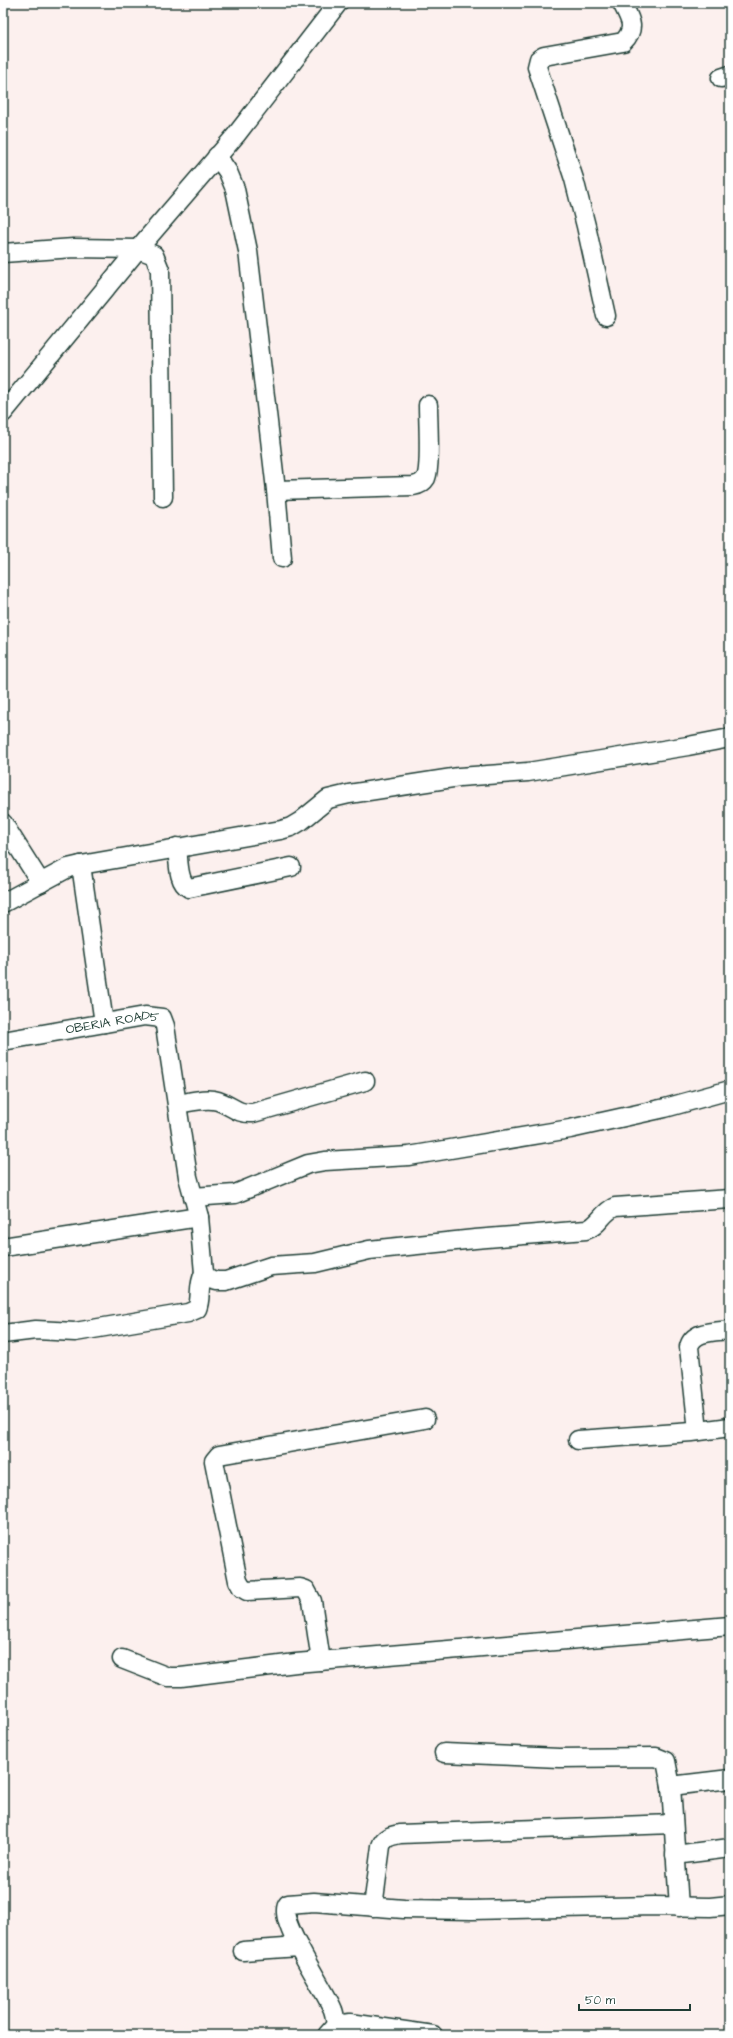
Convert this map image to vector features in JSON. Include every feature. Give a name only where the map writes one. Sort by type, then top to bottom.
[{"type":"street","points":[[3,413],[138,249],[218,156],[338,3]]},
{"type":"street","points":[[606,316],[588,233],[574,179],[536,67],[539,60],[544,56],[623,42],[631,34],[632,28],[622,3]]},
{"type":"street","points":[[218,156],[228,172],[235,189],[248,251],[276,490],[282,558]]},
{"type":"street","points":[[3,253],[74,248],[138,249],[154,255],[160,270],[163,497]]},
{"type":"street","points":[[276,490],[413,486],[421,484],[426,477],[428,466],[428,405]]},
{"type":"street","points":[[3,903],[68,868],[291,827],[328,799],[349,794],[459,777],[528,772],[730,738]]},
{"type":"street","points":[[3,823],[42,883]]},
{"type":"street","points":[[177,847],[181,880],[184,885],[189,888],[292,867]]},
{"type":"street","points":[[81,865],[104,1023]]},
{"type":"street","name":"OBERIA ROAD5","points":[[3,1041],[144,1016],[162,1018],[165,1026],[178,1104]]},
{"type":"street","points":[[3,1334],[36,1330],[76,1332],[188,1313],[197,1308],[199,1304],[199,1286],[204,1272],[199,1217],[193,1198],[186,1164],[178,1104],[210,1099],[218,1101],[237,1112],[253,1113],[365,1081]]},
{"type":"street","points":[[193,1198],[235,1194],[292,1169],[319,1162],[409,1156],[570,1129],[665,1108],[730,1090]]},
{"type":"street","points":[[204,1272],[209,1279],[226,1281],[272,1266],[314,1263],[369,1250],[586,1230],[593,1228],[609,1209],[615,1207],[730,1199]]},
{"type":"street","points":[[3,1247],[199,1217]]},
{"type":"street","points":[[698,1431],[689,1346],[690,1341],[695,1336],[730,1330]]},
{"type":"street","points":[[321,1662],[312,1601],[306,1590],[300,1588],[247,1591],[238,1581],[214,1461],[219,1456],[425,1420]]},
{"type":"street","points":[[578,1440],[698,1431],[730,1427]]},
{"type":"street","points":[[122,1659],[168,1677],[730,1626]]},
{"type":"street","points":[[444,1753],[559,1758],[656,1757],[666,1761],[671,1786],[679,1907]]},
{"type":"street","points":[[671,1786],[730,1779]]},
{"type":"street","points":[[373,1906],[381,1846],[383,1840],[390,1836],[400,1834],[673,1824]]},
{"type":"street","points":[[675,1855],[730,1848]]},
{"type":"street","points":[[433,2035],[350,2023],[331,2030],[333,2009],[299,1946],[287,1919],[285,1907],[288,1904],[314,1902],[458,1910],[654,1906],[710,1907],[730,1905]]},
{"type":"street","points":[[243,1951],[299,1946]]}]
